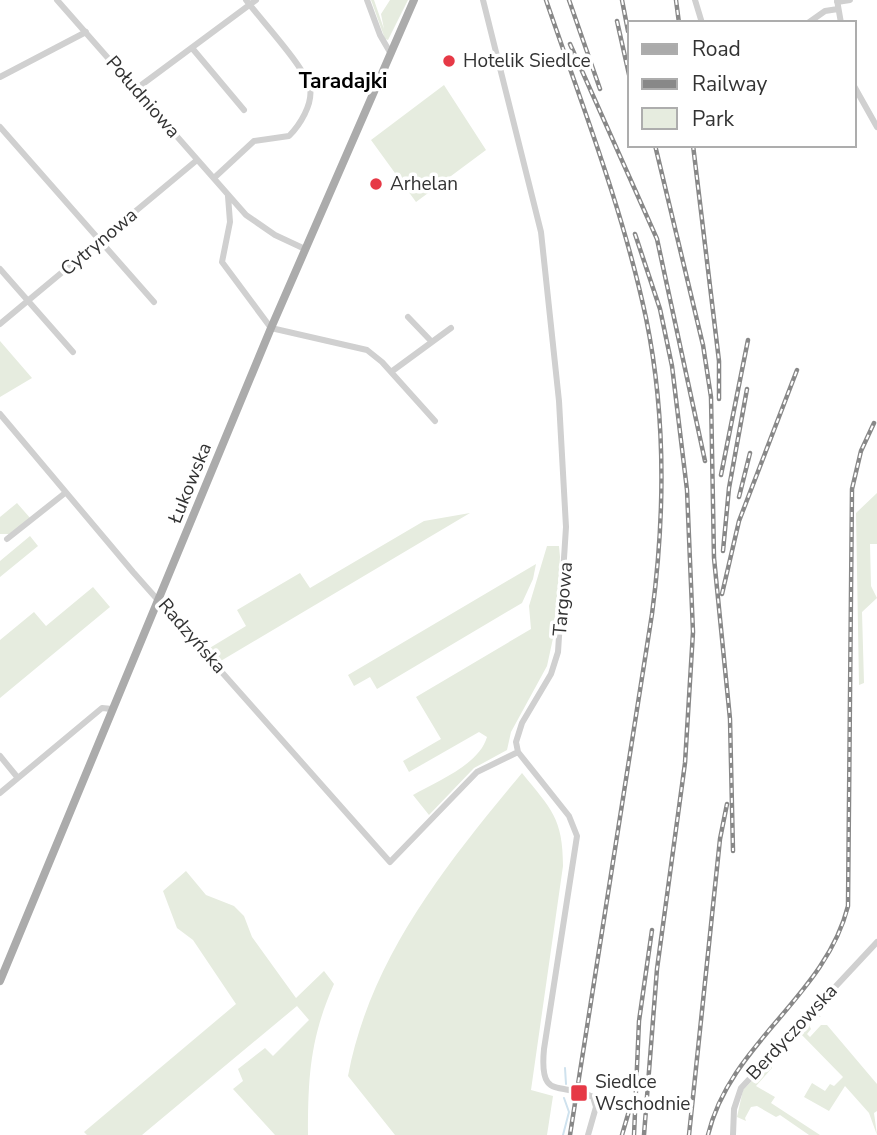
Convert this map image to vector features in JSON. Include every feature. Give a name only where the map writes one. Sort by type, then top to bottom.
[{"type":"main road","name":"Łukowska","points":[[0,981],[271,328],[414,0]]},
{"type":"street","name":"Południowa","points":[[57,0],[246,215],[264,229],[305,249]]},
{"type":"street","points":[[136,89],[192,48],[247,2],[256,0]]},
{"type":"street","points":[[367,0],[380,35],[391,54]]},
{"type":"street","name":"Targowa","points":[[483,0],[541,232],[559,401],[566,527],[558,652],[551,674],[522,723],[516,742],[518,752]]},
{"type":"street","points":[[695,0],[701,21]]},
{"type":"street","points":[[811,21],[837,4],[850,0]]},
{"type":"street","points":[[214,178],[254,141],[289,136],[308,106],[311,95],[303,74],[247,2]]},
{"type":"street","points":[[0,78],[86,32]]},
{"type":"street","points":[[192,48],[244,110]]},
{"type":"street","points":[[856,90],[877,127]]},
{"type":"street","points":[[0,127],[154,302]]},
{"type":"street","name":"Cytrynowa","points":[[0,324],[197,159]]},
{"type":"street","points":[[228,194],[230,222],[223,249],[223,265],[247,293],[271,328],[361,348],[376,356],[436,421]]},
{"type":"street","points":[[0,269],[73,352]]},
{"type":"street","points":[[408,317],[431,341]]},
{"type":"street","points":[[391,372],[451,328]]},
{"type":"street","name":"Radzyńska","points":[[0,414],[65,493],[390,862],[394,861],[483,767],[518,752]]},
{"type":"street","points":[[7,539],[65,493]]},
{"type":"street","points":[[0,793],[102,708],[112,709]]},
{"type":"street","points":[[518,752],[569,816],[577,836],[542,1065],[544,1079],[553,1088],[593,1097],[596,1107],[589,1135]]},
{"type":"street","points":[[0,756],[18,778]]},
{"type":"street","name":"Berdyczowska","points":[[733,1135],[734,1109],[741,1087],[877,942]]},
{"type":"green space","points":[[371,0],[374,0],[384,29],[381,14],[390,0],[408,0],[388,40],[385,39]]},
{"type":"green space","points":[[444,85],[486,150],[416,202],[371,140]]},
{"type":"green space","points":[[0,341],[32,378],[0,397]]},
{"type":"green space","points":[[877,493],[877,544],[870,544],[871,586],[877,598],[862,612],[864,683],[859,685],[856,513]]},
{"type":"green space","points":[[17,503],[31,519],[9,534],[0,534],[0,517]]},
{"type":"green space","points":[[470,513],[219,662],[208,649],[246,626],[237,610],[300,573],[310,588],[424,521]]},
{"type":"green space","points":[[30,536],[38,546],[0,577],[0,561]]},
{"type":"green space","points":[[547,546],[559,546],[560,557],[555,629],[547,666],[511,732],[507,750],[474,768],[429,815],[413,795],[466,764],[483,747],[487,737],[479,732],[409,772],[403,761],[441,739],[416,697],[531,629],[529,606]]},
{"type":"green space","points":[[536,564],[533,579],[522,603],[377,689],[370,677],[354,686],[348,675]]},
{"type":"green space","points":[[93,587],[110,607],[0,698],[0,640],[34,612],[46,626]]},
{"type":"green space","points":[[522,773],[553,815],[561,836],[562,850],[563,866],[531,1090],[553,1096],[547,1135],[395,1135],[348,1076],[359,1033],[374,992],[415,914],[466,842]]},
{"type":"green space","points":[[186,871],[206,895],[234,906],[244,916],[252,937],[296,998],[324,971],[334,984],[315,1040],[308,1135],[275,1135],[233,1089],[243,1081],[238,1069],[265,1048],[273,1056],[309,1020],[297,1006],[142,1135],[87,1135],[84,1132],[236,1004],[193,940],[177,928],[163,891]]},
{"type":"green space","points":[[816,1012],[821,1017],[817,1016],[809,1025],[811,1029],[807,1034],[810,1037],[821,1025],[827,1025],[877,1084],[877,1111],[874,1113],[877,1135],[869,1113],[845,1086],[829,1111],[804,1097],[812,1083],[825,1091],[830,1084],[834,1086],[843,1077],[798,1031]]},
{"type":"green space","points":[[772,1060],[772,1068],[756,1086],[775,1097],[771,1103],[820,1135],[809,1135],[780,1115],[776,1117],[757,1106],[751,1107],[746,1121],[737,1117],[743,1090]]},
{"type":"waterway","points":[[565,1068],[566,1084]]},
{"type":"waterway","points":[[563,1135],[569,1112],[564,1098]]},
{"type":"railway","points":[[546,0],[601,158],[637,278],[653,355],[661,466],[659,540],[652,614],[570,1135]]},
{"type":"railway","points":[[569,0],[600,89]]},
{"type":"railway","points":[[622,0],[628,31]]},
{"type":"railway","points":[[676,0],[679,21]]},
{"type":"railway","points":[[617,21],[628,70]]},
{"type":"railway","points":[[570,44],[657,239],[705,461]]},
{"type":"railway","points":[[655,147],[703,345],[711,397],[714,558],[730,719],[733,851]]},
{"type":"railway","points":[[693,147],[719,361],[719,399]]},
{"type":"railway","points":[[635,234],[660,309],[672,366],[687,490],[693,632],[685,763],[657,969],[644,1135]]},
{"type":"railway","points":[[721,475],[748,340]]},
{"type":"railway","points":[[722,594],[739,521],[797,370]]},
{"type":"railway","points":[[723,551],[729,488],[747,389]]},
{"type":"railway","points":[[708,1135],[719,1102],[736,1073],[820,967],[836,938],[848,906],[852,489],[861,451],[874,423]]},
{"type":"railway","points":[[739,497],[750,453]]},
{"type":"railway","points":[[689,1135],[720,839],[727,804]]},
{"type":"railway","points":[[634,1135],[639,1021],[652,930]]},
{"type":"railway","points":[[622,1135],[629,1111]]},
{"type":"place","name":"Hotelik Siedlce","points":[[449,61]]},
{"type":"place","name":"Arhelan","points":[[376,184]]},
{"type":"place","name":"Siedlce Wschodnie","points":[[579,1093]]},
{"type":"district","name":"Taradajki","points":[[343,81]]}]
